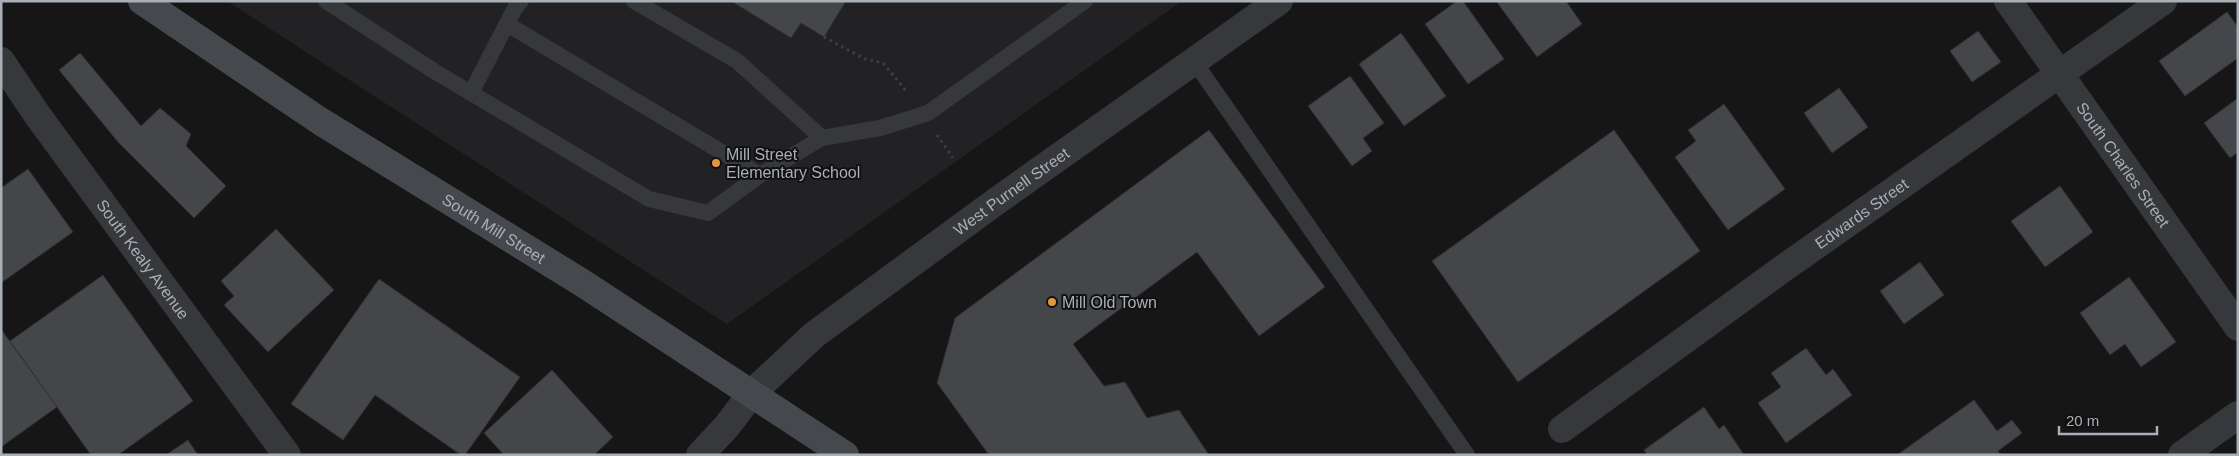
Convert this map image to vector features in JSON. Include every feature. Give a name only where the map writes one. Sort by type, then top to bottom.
[{"type":"main road","name":"South Mill Street","points":[[142,1],[320,121],[584,284],[845,455]]},
{"type":"street","name":"West Purnell Street","points":[[700,455],[727,426],[752,393],[814,335],[998,200],[1279,1]]},
{"type":"street","name":"South Charles Street","points":[[2008,1],[2238,327]]},
{"type":"street","name":"Edwards Street","points":[[1562,429],[1781,270],[2163,1]]},
{"type":"street","name":"South Kealy Avenue","points":[[1,61],[38,116],[287,455]]},
{"type":"street","points":[[2182,455],[2238,415]]},
{"type":"lane","points":[[326,1],[471,93],[649,199],[708,213],[760,175],[822,138],[880,128],[923,114],[1085,1]]},
{"type":"lane","points":[[471,93],[514,8],[521,1]]},
{"type":"lane","points":[[634,1],[737,61],[822,138]]},
{"type":"lane","points":[[507,24],[760,175]]},
{"type":"lane","points":[[1194,61],[1467,455]]},
{"type":"path","points":[[824,37],[866,59],[883,63],[901,82],[953,158]]},
{"type":"shaded area","name":"Mill Street Elementary School","points":[[227,1],[1182,1],[727,324]]},
{"type":"building","points":[[731,1],[846,1],[824,37],[801,23],[791,38]]},
{"type":"building","points":[[1457,1],[1463,1],[1504,59],[1468,84],[1425,24]]},
{"type":"building","points":[[1496,1],[1566,1],[1582,24],[1537,57]]},
{"type":"building","points":[[2227,12],[2238,27],[2238,58],[2185,96],[2159,61]]},
{"type":"building","points":[[1978,31],[2001,62],[1972,82],[1950,51]]},
{"type":"building","points":[[1401,33],[1446,96],[1404,126],[1359,64]]},
{"type":"building","points":[[80,53],[141,126],[160,108],[191,134],[186,146],[226,186],[194,218],[118,142],[59,70]]},
{"type":"building","points":[[1350,76],[1384,123],[1363,138],[1372,151],[1352,166],[1308,106]]},
{"type":"building","points":[[1839,88],[1868,127],[1832,153],[1804,113]]},
{"type":"building","points":[[2238,98],[2238,152],[2230,158],[2204,123]]},
{"type":"building","points":[[1724,104],[1785,189],[1728,230],[1675,157],[1696,141],[1688,130]]},
{"type":"building","name":"Mill Old Town","points":[[1209,130],[1325,287],[1259,336],[1197,252],[1073,344],[1104,386],[1125,382],[1147,418],[1179,410],[1209,455],[989,455],[937,383],[955,318]]},
{"type":"building","points":[[1614,130],[1700,251],[1518,382],[1432,261]]},
{"type":"building","points":[[28,169],[73,232],[1,283],[1,188]]},
{"type":"building","points":[[2060,186],[2093,232],[2045,267],[2011,221]]},
{"type":"building","points":[[276,229],[334,290],[268,352],[224,305],[234,296],[221,281]]},
{"type":"building","points":[[1920,262],[1944,295],[1904,324],[1880,291]]},
{"type":"building","points":[[103,275],[193,401],[118,455],[91,455],[10,341]]},
{"type":"building","points":[[2129,277],[2176,342],[2141,367],[2125,344],[2110,355],[2080,313]]},
{"type":"building","points":[[379,279],[520,377],[465,455],[461,455],[375,395],[343,440],[291,404]]},
{"type":"building","points":[[1,329],[57,407],[1,447]]},
{"type":"building","points":[[1806,348],[1826,375],[1833,369],[1852,395],[1786,443],[1758,403],[1781,387],[1771,373]]},
{"type":"building","points":[[552,370],[613,437],[594,455],[504,455],[484,433]]},
{"type":"building","points":[[1974,400],[1997,431],[2012,420],[2022,433],[1998,451],[2001,455],[1897,455]]},
{"type":"building","points":[[1704,407],[1719,429],[1724,425],[1744,455],[1647,455],[1644,450]]},
{"type":"building","points":[[188,440],[198,455],[166,455]]},
{"type":"place","name":"Mill Street Elementary School","points":[[716,163]]},
{"type":"place","name":"Mill Old Town","points":[[1052,302]]}]
